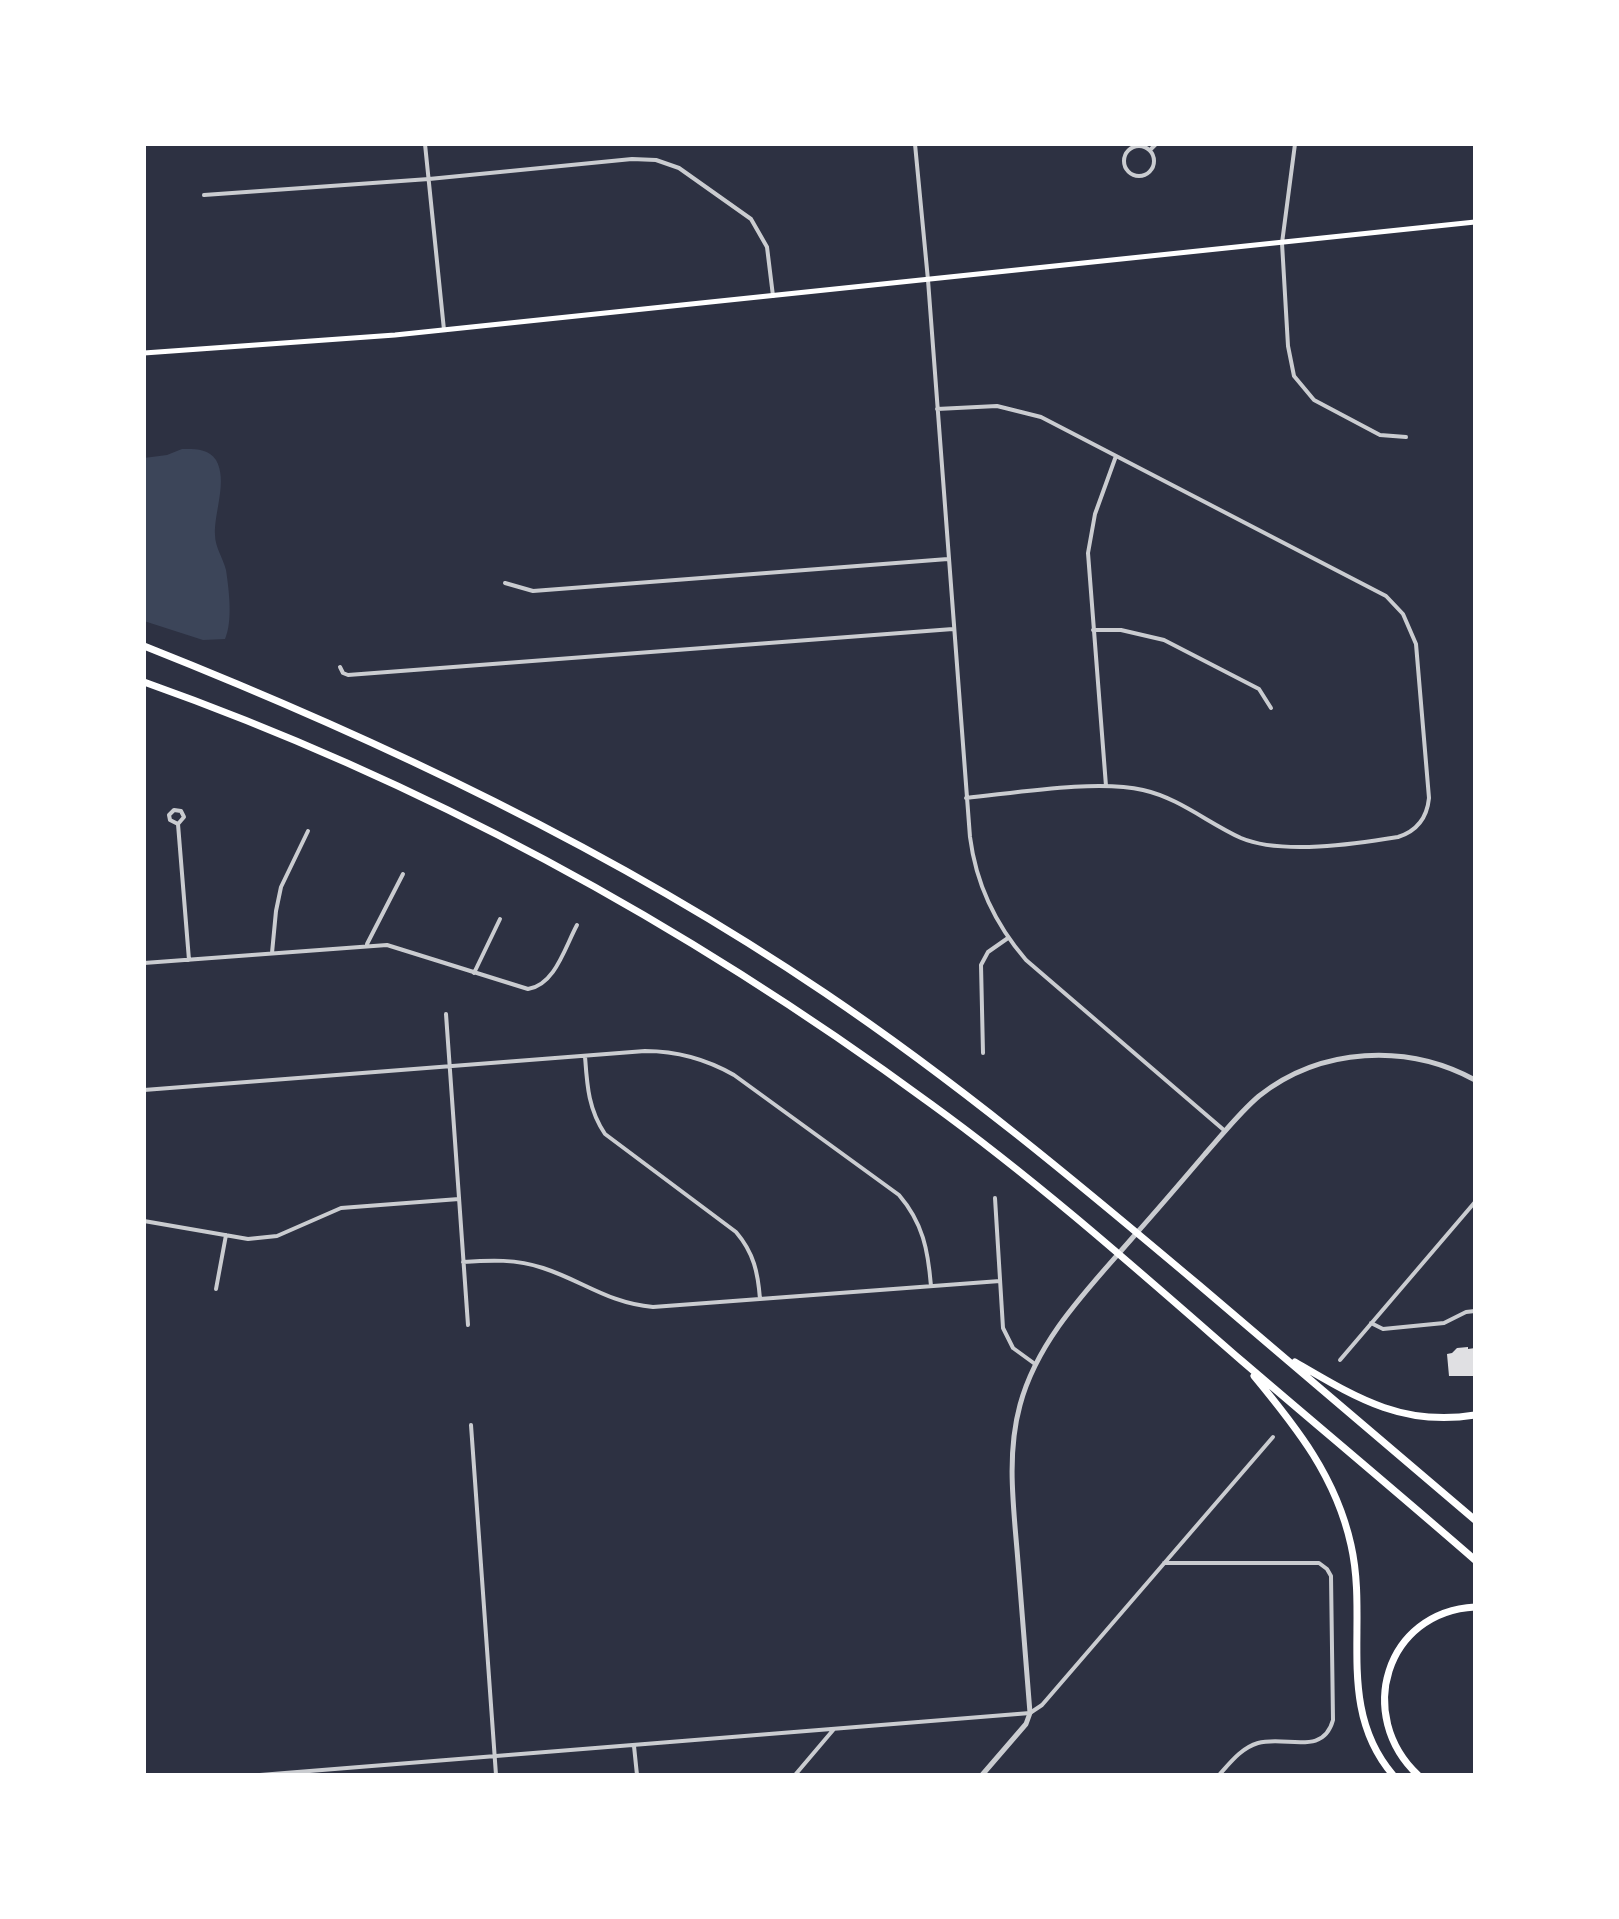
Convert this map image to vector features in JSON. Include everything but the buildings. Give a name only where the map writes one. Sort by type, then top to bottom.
[{"type":"highway","points":[[144,646],[273,698],[485,796],[623,869],[757,949],[888,1037],[1004,1123],[1475,1520]]},
{"type":"highway","points":[[144,682],[258,725],[402,788],[539,857],[687,940],[805,1015],[986,1145],[1475,1560]]},
{"type":"highway","points":[[1279,1353],[1361,1400],[1387,1410],[1430,1418],[1475,1415]]},
{"type":"highway","points":[[1243,1361],[1308,1444],[1325,1472],[1340,1507],[1356,1580],[1360,1713],[1374,1750],[1393,1775]]},
{"type":"highway","points":[[1418,1775],[1401,1756],[1387,1727],[1384,1697],[1390,1666],[1406,1640],[1424,1624],[1451,1610],[1475,1607]]},
{"type":"main road","points":[[144,353],[444,330],[1475,222]]},
{"type":"street","points":[[425,144],[444,330]]},
{"type":"street","points":[[915,144],[966,798],[971,847],[979,880],[1008,938],[1038,971],[1225,1131]]},
{"type":"street","points":[[1150,150],[1156,144]]},
{"type":"street","points":[[1294,144],[1282,243],[1288,346],[1294,376],[1314,400],[1380,435],[1406,437]]},
{"type":"street","points":[[1140,146],[1150,150],[1154,163],[1149,172],[1138,176],[1129,171],[1125,160],[1129,150],[1140,146]]},
{"type":"street","points":[[204,195],[429,179],[632,159],[668,163],[686,172],[756,226],[767,247],[773,296]]},
{"type":"street","points":[[937,409],[997,406],[1041,417],[1372,587],[1400,610],[1411,628],[1418,656],[1429,798],[1421,822],[1408,834],[1279,847],[1243,839],[1162,796],[1135,788],[1106,786],[966,798]]},
{"type":"street","points":[[1106,786],[1088,553],[1095,514],[1116,456]]},
{"type":"street","points":[[505,583],[533,591],[948,559]]},
{"type":"street","points":[[340,667],[348,675],[953,629]]},
{"type":"street","points":[[1093,630],[1121,630],[1164,640],[1259,689],[1271,708]]},
{"type":"street","points":[[178,824],[189,960]]},
{"type":"street","points":[[272,953],[281,887],[308,831]]},
{"type":"street","points":[[367,944],[403,874]]},
{"type":"street","points":[[474,973],[500,919]]},
{"type":"street","points":[[144,963],[367,944],[387,945],[523,988],[539,987],[549,979],[577,925]]},
{"type":"street","points":[[983,1053],[980,968],[988,952],[1008,938]]},
{"type":"street","points":[[446,1014],[468,1325]]},
{"type":"street","points":[[144,1090],[645,1051],[685,1055],[727,1071],[899,1195],[914,1213],[922,1231],[929,1256],[931,1286]]},
{"type":"street","points":[[982,1775],[1026,1724],[1030,1713],[1013,1462],[1020,1405],[1035,1364],[1059,1326],[1225,1131],[1250,1104],[1273,1086],[1304,1069],[1347,1057],[1387,1054],[1445,1066],[1475,1080]]},
{"type":"street","points":[[585,1056],[591,1108],[605,1134],[736,1232],[752,1256],[760,1299]]},
{"type":"street","points":[[995,1198],[1003,1324],[1006,1336],[1016,1351],[1035,1364]]},
{"type":"street","points":[[144,1221],[248,1239],[277,1236],[346,1207],[459,1199]]},
{"type":"street","points":[[1340,1360],[1475,1202]]},
{"type":"street","points":[[216,1289],[226,1235]]},
{"type":"street","points":[[463,1262],[501,1260],[525,1263],[549,1270],[613,1300],[661,1308],[1000,1281]]},
{"type":"street","points":[[1371,1323],[1383,1329],[1444,1323],[1475,1311]]},
{"type":"street","points":[[471,1425],[496,1775]]},
{"type":"street","points":[[260,1775],[1030,1713],[1042,1705],[1273,1437]]},
{"type":"street","points":[[1164,1563],[1319,1563],[1327,1569],[1331,1578],[1333,1720],[1330,1732],[1319,1741],[1257,1743],[1242,1751],[1219,1775]]},
{"type":"street","points":[[795,1775],[834,1729]]},
{"type":"street","points":[[634,1745],[637,1775]]},
{"type":"street","points":[[362,1766],[362,1775]]},
{"type":"shaded area","points":[[182,449],[209,453],[219,468],[221,487],[215,535],[228,587],[230,615],[225,639],[203,640],[144,621],[144,458]]}]
